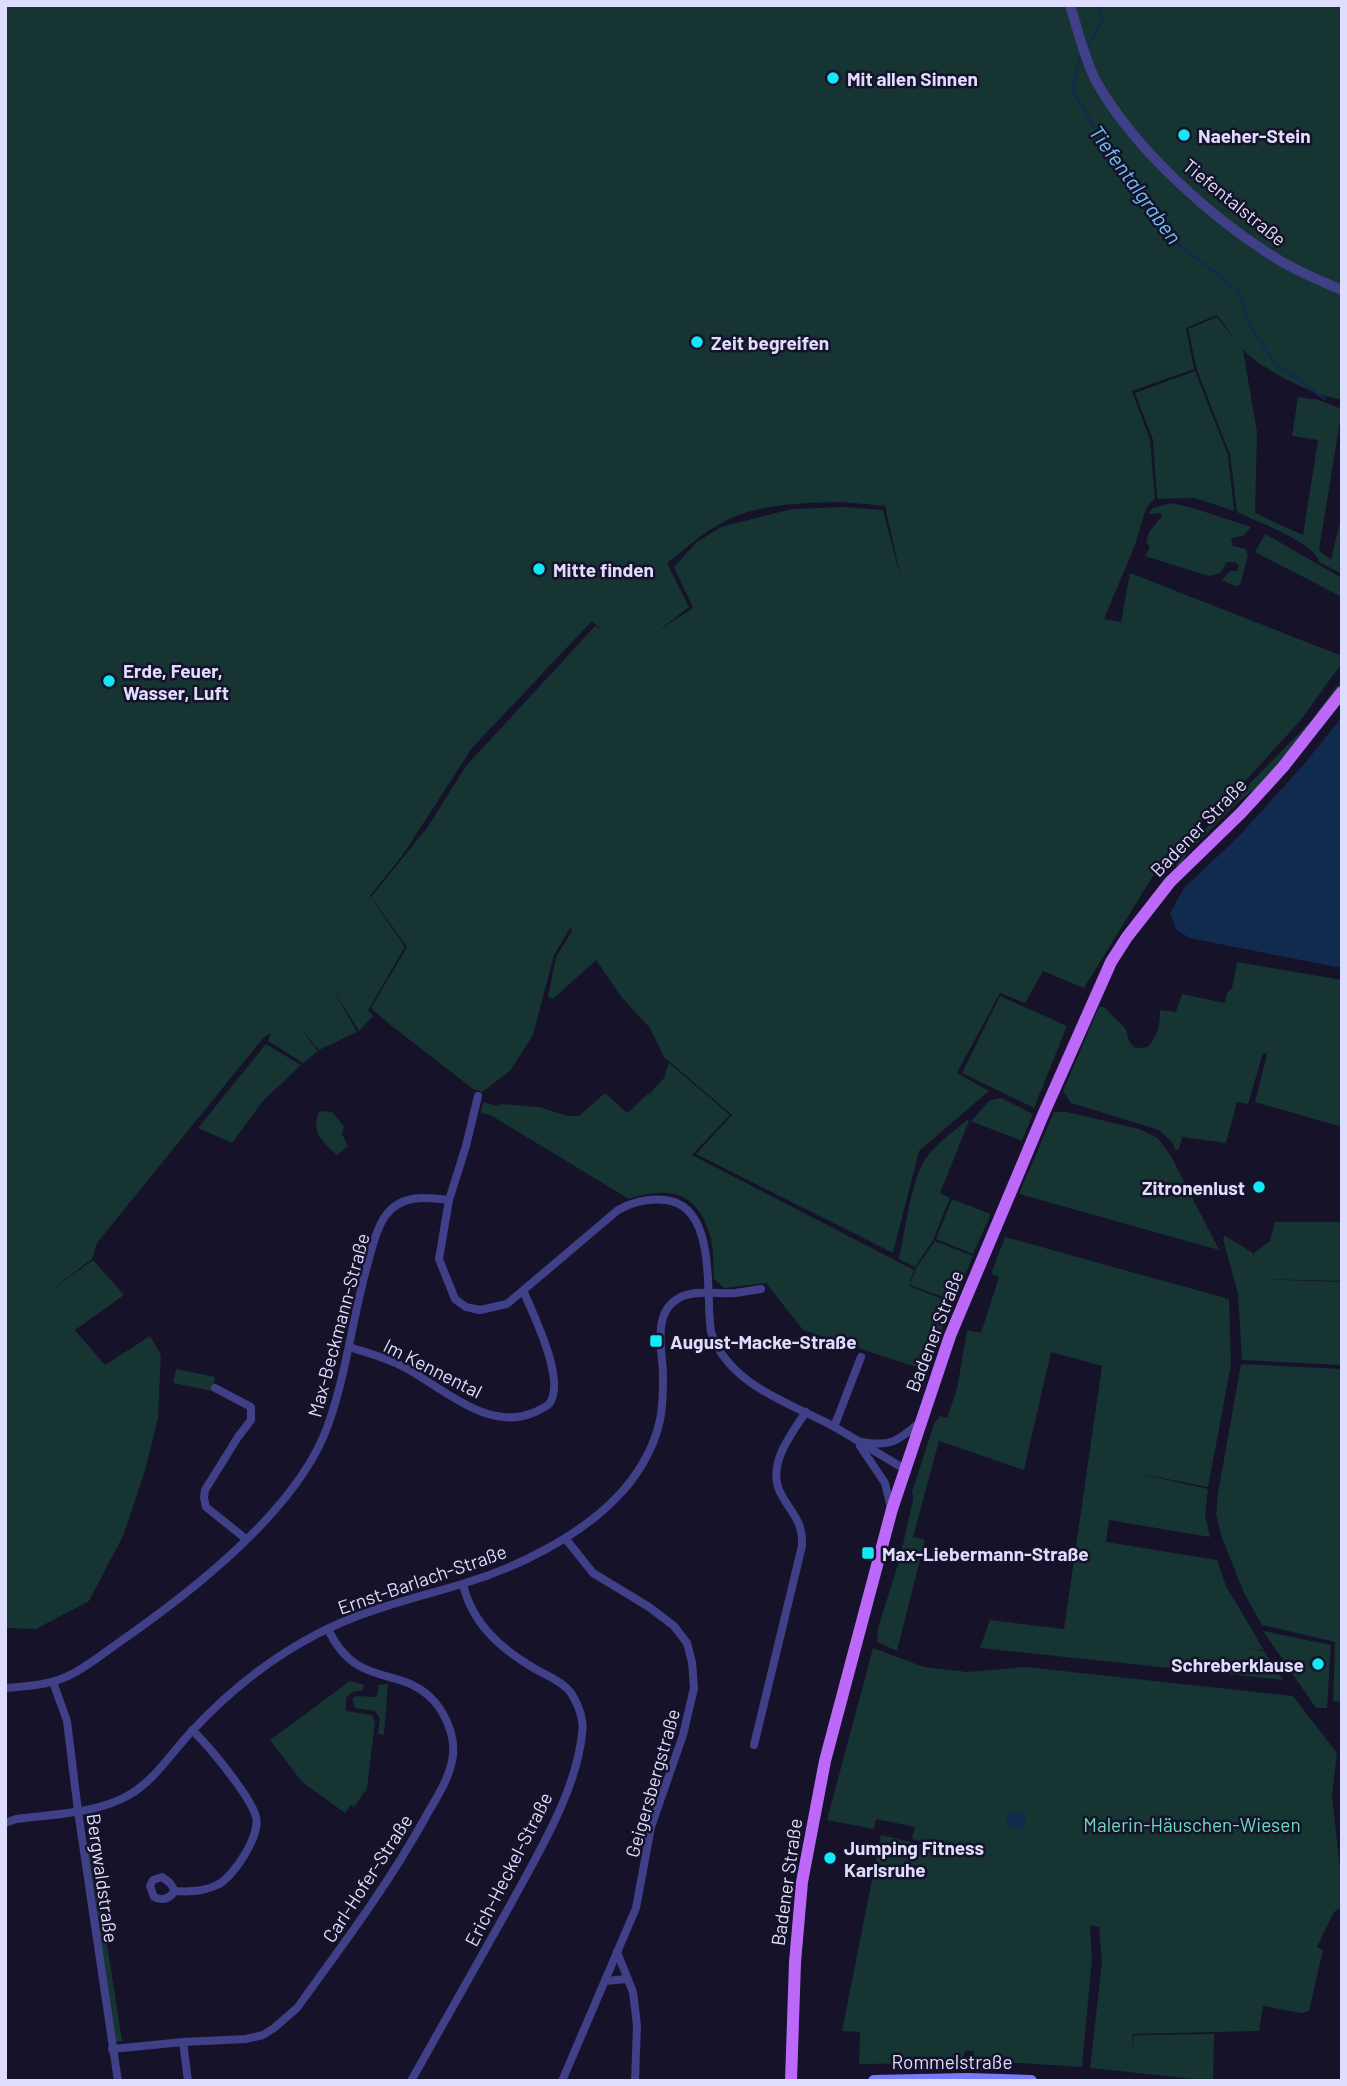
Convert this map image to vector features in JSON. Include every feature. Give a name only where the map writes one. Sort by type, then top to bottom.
[{"type":"main road","name":"Badener Straße","points":[[791,2081],[795,1962],[802,1882],[825,1762],[892,1509],[950,1336],[1095,992],[1111,962],[1133,928],[1170,881],[1241,813],[1283,767],[1342,692]]},
{"type":"main road","name":"Rommelstraße","points":[[874,2081],[1031,2081]]},
{"type":"street","name":"Tiefentalstraße","points":[[1070,5],[1086,56],[1107,98],[1128,127],[1183,186],[1278,260],[1342,290]]},
{"type":"street","points":[[478,1096],[449,1200],[439,1259],[455,1299],[466,1307],[480,1310],[507,1304],[618,1210],[630,1203],[653,1199],[672,1200],[682,1205],[695,1219],[706,1251],[711,1332],[715,1346],[725,1361],[763,1391],[834,1427],[905,1469]]},
{"type":"street","name":"Max-Beckmann-Straße","points":[[53,1682],[72,1674],[150,1620],[202,1579],[246,1539],[279,1503],[311,1459],[327,1428],[369,1260],[385,1216],[397,1204],[411,1198],[449,1200]]},
{"type":"street","points":[[707,1294],[761,1289]]},
{"type":"street","name":"Im Kennental","points":[[349,1348],[373,1354],[404,1367],[468,1406],[507,1419],[517,1419],[549,1404],[554,1381],[543,1340],[524,1292]]},
{"type":"street","name":"Ernst-Barlach-Straße","points":[[5,1822],[78,1811],[116,1802],[137,1790],[153,1776],[192,1730],[258,1672],[286,1653],[328,1629],[398,1601],[463,1584],[513,1565],[565,1538],[617,1497],[639,1468],[660,1421],[663,1387],[660,1328],[662,1319],[667,1308],[682,1296],[707,1294]]},
{"type":"street","points":[[834,1427],[861,1357]]},
{"type":"street","points":[[215,1388],[251,1407],[251,1420],[205,1490],[204,1504],[246,1539]]},
{"type":"street","points":[[754,1745],[802,1546],[800,1521],[780,1491],[776,1473],[782,1451],[806,1412]]},
{"type":"street","points":[[856,1440],[887,1444],[898,1441],[920,1422]]},
{"type":"street","points":[[856,1440],[885,1483],[892,1509]]},
{"type":"street","name":"Geigersbergstraße","points":[[562,2081],[636,1908],[651,1827],[690,1713],[694,1688],[687,1643],[674,1626],[649,1607],[593,1573],[565,1538]]},
{"type":"street","name":"Erich-Heckel-Straße","points":[[411,2081],[544,1843],[573,1777],[583,1731],[573,1695],[558,1681],[511,1655],[491,1637],[479,1622],[466,1597],[463,1584]]},
{"type":"street","name":"Carl-Hofer-Straße","points":[[112,2049],[183,2042],[231,2041],[263,2035],[282,2023],[297,2008],[380,1894],[445,1783],[453,1754],[453,1743],[444,1716],[434,1701],[416,1687],[377,1675],[352,1662],[328,1629]]},
{"type":"street","points":[[5,1688],[53,1682]]},
{"type":"street","name":"Bergwaldstraße","points":[[53,1682],[67,1721],[118,2081]]},
{"type":"street","points":[[175,1891],[207,1889],[222,1882],[246,1851],[257,1829],[256,1815],[235,1783],[211,1748],[192,1730]]},
{"type":"street","points":[[617,1952],[634,1992],[637,2025],[635,2081]]},
{"type":"street","points":[[605,1981],[627,1979]]},
{"type":"street","points":[[183,2042],[188,2081]]},
{"type":"green space","points":[[5,5],[1342,5],[1342,399],[1308,390],[1260,364],[1242,349],[1217,315],[1186,328],[1194,369],[1132,391],[1150,440],[1155,498],[1146,508],[1135,545],[1104,619],[1121,622],[1130,573],[1342,656],[1342,663],[1300,721],[1249,777],[1164,858],[1084,988],[1043,971],[1025,1003],[1000,993],[957,1073],[989,1091],[919,1151],[893,1253],[696,1154],[732,1115],[664,1057],[650,1028],[622,998],[588,948],[596,960],[553,999],[548,997],[556,957],[572,931],[570,928],[554,955],[533,1035],[510,1071],[482,1092],[473,1089],[371,1008],[407,947],[371,897],[427,828],[466,766],[595,626],[603,632],[592,621],[472,748],[402,856],[370,896],[405,947],[368,1010],[373,1016],[359,1031],[333,989],[357,1032],[319,1050],[298,1025],[318,1051],[303,1063],[268,1041],[271,1033],[263,1038],[97,1243],[92,1259],[46,1294],[93,1260],[124,1295],[75,1330],[105,1365],[150,1336],[161,1355],[158,1418],[144,1474],[123,1536],[89,1601],[36,1629],[5,1628]],"holes":[[[842,502],[885,506],[901,579],[883,510],[844,507],[792,509],[721,527],[697,542],[674,567],[693,608],[658,631],[689,607],[667,563],[720,524],[749,512],[780,505]]]},
{"type":"green space","points":[[1217,317],[1243,350],[1257,432],[1255,513],[1303,535],[1318,440],[1292,436],[1298,397],[1319,400],[1342,409],[1319,550],[1331,560],[1342,513],[1342,574],[1319,562],[1307,547],[1296,540],[1237,512],[1230,455],[1197,370],[1188,329]]},
{"type":"green space","points":[[1195,371],[1228,455],[1234,511],[1195,498],[1157,499],[1153,440],[1135,393]]},
{"type":"green space","points":[[1171,503],[1251,527],[1243,536],[1231,538],[1233,546],[1246,549],[1248,556],[1240,585],[1235,586],[1222,580],[1230,571],[1237,571],[1239,566],[1236,562],[1227,562],[1220,573],[1209,576],[1145,556],[1150,547],[1146,542],[1149,532],[1162,516],[1160,513],[1148,514],[1153,508]]},
{"type":"green space","points":[[1265,534],[1342,578],[1342,597],[1255,552]]},
{"type":"green space","points":[[1342,679],[1336,692],[1282,760],[1190,850],[1178,867],[1176,865],[1206,828],[1310,722]]},
{"type":"green space","points":[[1237,962],[1342,980],[1342,1127],[1255,1102],[1268,1050],[1263,1053],[1248,1104],[1237,1102],[1226,1143],[1182,1137],[1179,1149],[1175,1150],[1173,1143],[1159,1130],[1071,1103],[1063,1091],[1099,1007],[1105,1007],[1125,1028],[1129,1041],[1136,1048],[1148,1047],[1158,1030],[1160,1010],[1176,1012],[1182,994],[1225,1003],[1227,993],[1232,988]]},
{"type":"green space","points":[[1000,996],[1067,1026],[1034,1108],[962,1073]]},
{"type":"green space","points":[[266,1044],[301,1065],[263,1101],[232,1143],[198,1128]]},
{"type":"green space","points":[[669,1063],[730,1115],[692,1155],[914,1270],[909,1286],[953,1303],[925,1370],[803,1330],[766,1283],[724,1288],[714,1279],[711,1240],[704,1220],[689,1201],[669,1193],[629,1199],[492,1116],[481,1113],[483,1102],[497,1106],[539,1107],[568,1116],[579,1116],[605,1093],[627,1113],[649,1093],[657,1101],[650,1093],[664,1078]]},
{"type":"green space","points":[[1001,1098],[1033,1114],[1022,1141],[971,1121],[990,1100]]},
{"type":"green space","points":[[319,1111],[332,1112],[344,1126],[342,1134],[348,1146],[337,1155],[319,1136],[316,1125]]},
{"type":"green space","points":[[1054,1112],[1067,1112],[1139,1129],[1158,1138],[1171,1156],[1219,1250],[1019,1194]]},
{"type":"green space","points":[[969,1121],[940,1193],[950,1198],[933,1240],[915,1267],[899,1259],[916,1179],[930,1153]]},
{"type":"green space","points":[[952,1199],[991,1214],[973,1254],[936,1239]]},
{"type":"green space","points":[[1275,1222],[1342,1222],[1342,1281],[1254,1279],[1342,1282],[1342,1365],[1242,1360],[1238,1294],[1223,1239],[1225,1236],[1253,1253],[1254,1259],[1254,1253],[1270,1241]]},
{"type":"green space","points":[[1005,1237],[1229,1299],[1231,1365],[1208,1487],[1136,1473],[1208,1489],[1205,1515],[1210,1537],[1109,1520],[1106,1542],[1217,1560],[1226,1586],[1264,1650],[1248,1648],[1264,1651],[1283,1680],[980,1648],[990,1620],[1064,1629],[1102,1366],[1051,1352],[1024,1470],[939,1441],[913,1537],[925,1540],[897,1651],[877,1642],[878,1628],[900,1558],[913,1499],[912,1492],[934,1424],[940,1416],[947,1418],[957,1389],[967,1330],[981,1333],[999,1277],[991,1274]]},
{"type":"green space","points":[[935,1241],[973,1256],[954,1301],[910,1285],[916,1268]]},
{"type":"green space","points":[[1241,1364],[1342,1369],[1342,1702],[1333,1701],[1335,1642],[1262,1625],[1244,1593],[1222,1538],[1216,1514],[1218,1493]]},
{"type":"green space","points":[[176,1369],[215,1377],[212,1391],[173,1383]]},
{"type":"green space","points":[[1263,1631],[1331,1645],[1327,1708],[1316,1708]]},
{"type":"green space","name":"Malerin-Häuschen-Wiesen","points":[[873,1648],[924,1667],[967,1672],[1026,1667],[1293,1696],[1337,1753],[1332,1795],[1342,1907],[1334,1912],[1317,1947],[1323,1950],[1309,2011],[1302,2013],[1263,2006],[1259,2031],[1133,2034],[1132,2054],[1134,2035],[1214,2034],[1213,2081],[1090,2068],[1102,1962],[1099,1927],[1090,1925],[1092,1959],[1082,2067],[973,2060],[974,2051],[965,2051],[960,2063],[859,2064],[860,2032],[842,2031],[881,1835],[937,1848],[938,1845],[912,1839],[915,1827],[876,1819],[874,1829],[827,1820]]},
{"type":"green space","points":[[350,1681],[364,1685],[363,1690],[352,1692],[346,1698],[346,1711],[372,1715],[375,1722],[367,1788],[354,1807],[351,1805],[345,1813],[302,1782],[270,1740]]},
{"type":"green space","points":[[388,1684],[384,1735],[378,1734],[380,1718],[375,1711],[355,1708],[352,1699],[356,1696],[377,1697],[379,1685]]},
{"type":"green space","points":[[92,1846],[122,2041],[115,2042],[87,1847]]},
{"type":"water","points":[[1342,717],[1342,968],[1189,938],[1176,929],[1170,913],[1184,888],[1240,835]]},
{"type":"water","points":[[1010,1810],[1027,1815],[1023,1830],[1005,1825]]},
{"type":"waterway","name":"Tiefentalgraben","points":[[1086,48],[1103,20],[1096,5]]},
{"type":"waterway","name":"Tiefentalgraben","points":[[1080,56],[1072,90],[1115,161],[1173,241],[1239,292],[1252,330],[1273,361],[1325,399]]},
{"type":"place","name":"Mit allen Sinnen","points":[[833,78]]},
{"type":"place","name":"Naeher-Stein","points":[[1184,135]]},
{"type":"place","name":"Zeit begreifen","points":[[697,342]]},
{"type":"place","name":"Mitte finden","points":[[539,569]]},
{"type":"place","name":"Erde, Feuer, Wasser, Luft","points":[[109,681]]},
{"type":"place","name":"Zitronenlust","points":[[1259,1187]]},
{"type":"place","name":"August-Macke-Straße","points":[[656,1341]]},
{"type":"place","name":"Max-Liebermann-Straße","points":[[868,1553]]},
{"type":"place","name":"Schreberklause","points":[[1318,1664]]},
{"type":"place","name":"Jumping Fitness Karlsruhe","points":[[830,1858]]}]
